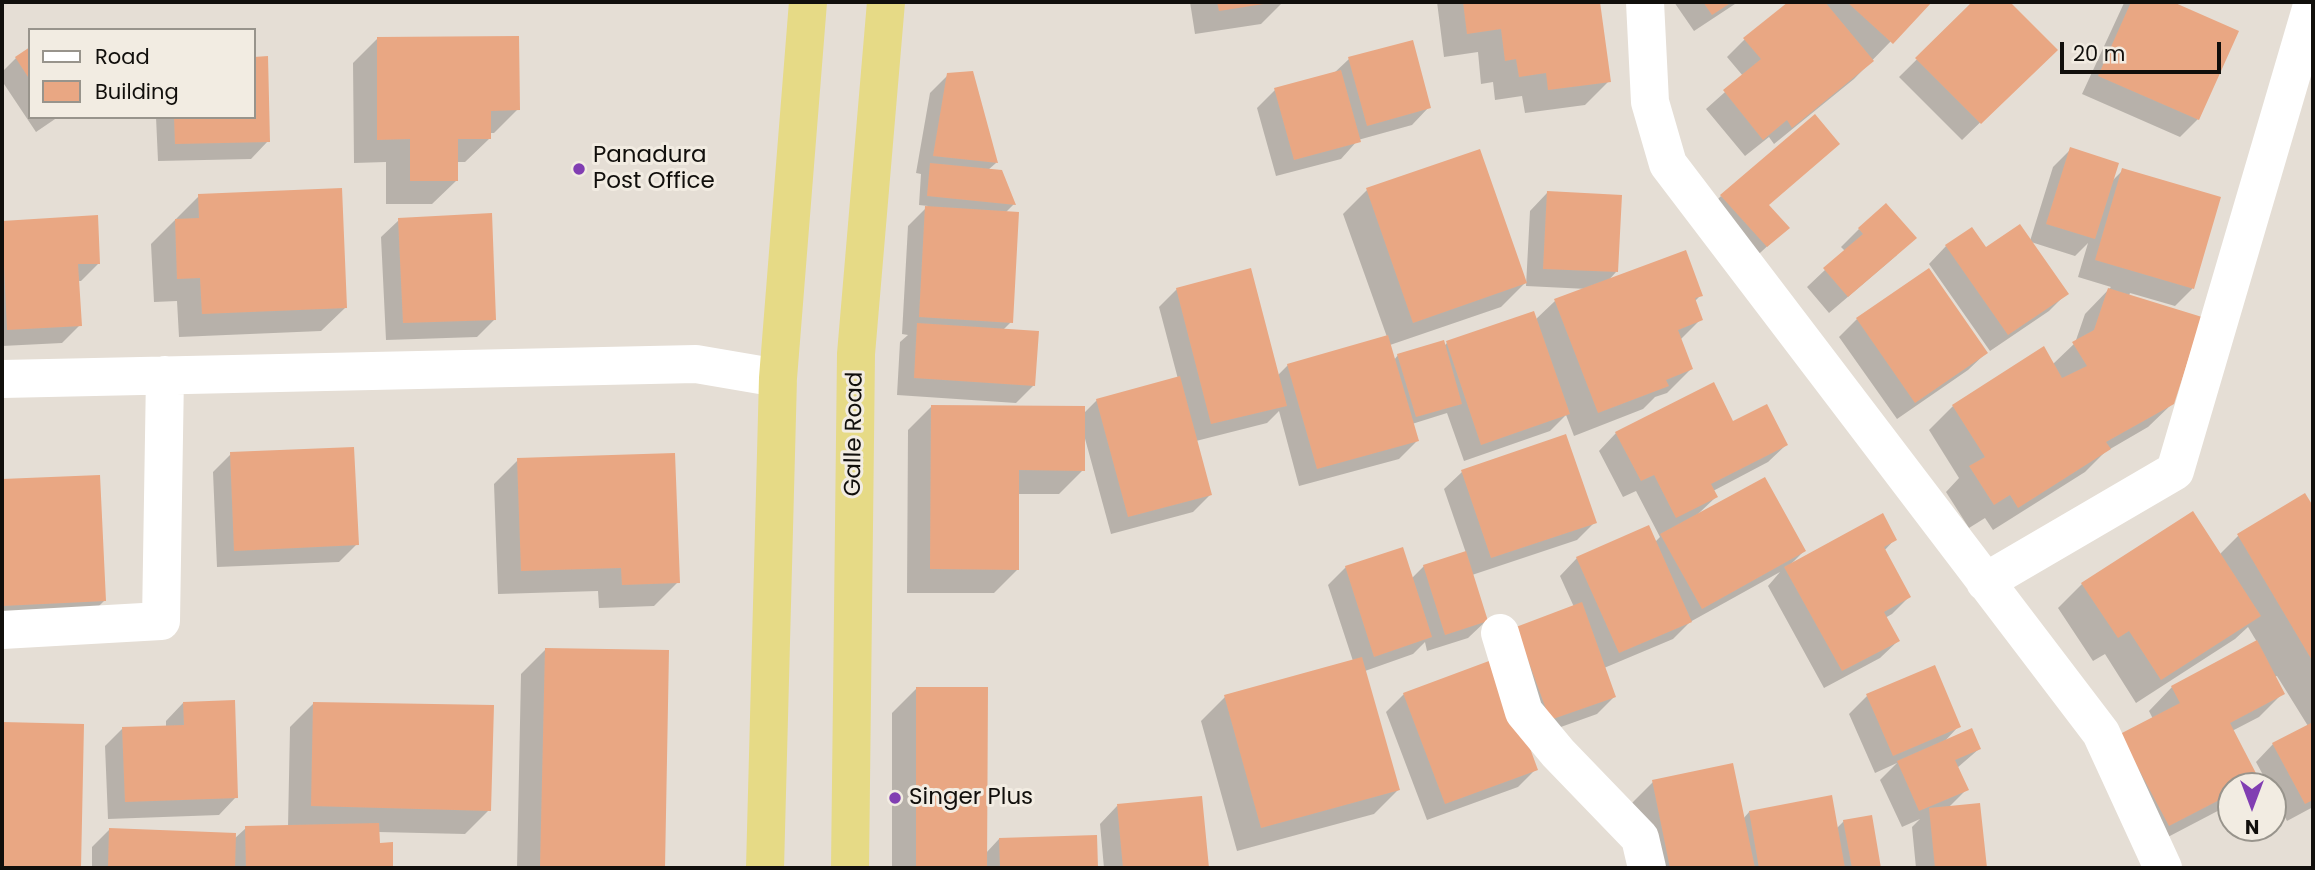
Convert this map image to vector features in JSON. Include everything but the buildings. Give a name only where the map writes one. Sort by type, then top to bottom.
[{"type":"highway","points":[[765,868],[778,378],[808,2]]},
{"type":"highway","name":"Galle Road","points":[[850,868],[856,354],[886,2]]},
{"type":"street","points":[[1645,2],[1650,102],[1668,164],[2101,733],[2163,868]]},
{"type":"street","points":[[1986,582],[2175,471],[2313,2]]},
{"type":"street","points":[[2,379],[696,364],[778,378]]},
{"type":"street","points":[[2,630],[161,621],[165,375]]},
{"type":"street","points":[[1500,633],[1524,712],[1558,753],[1640,838],[1647,868]]},
{"type":"place","name":"Panadura Post Office","points":[[579,169]]},
{"type":"place","name":"Singer Plus","points":[[895,798]]}]
